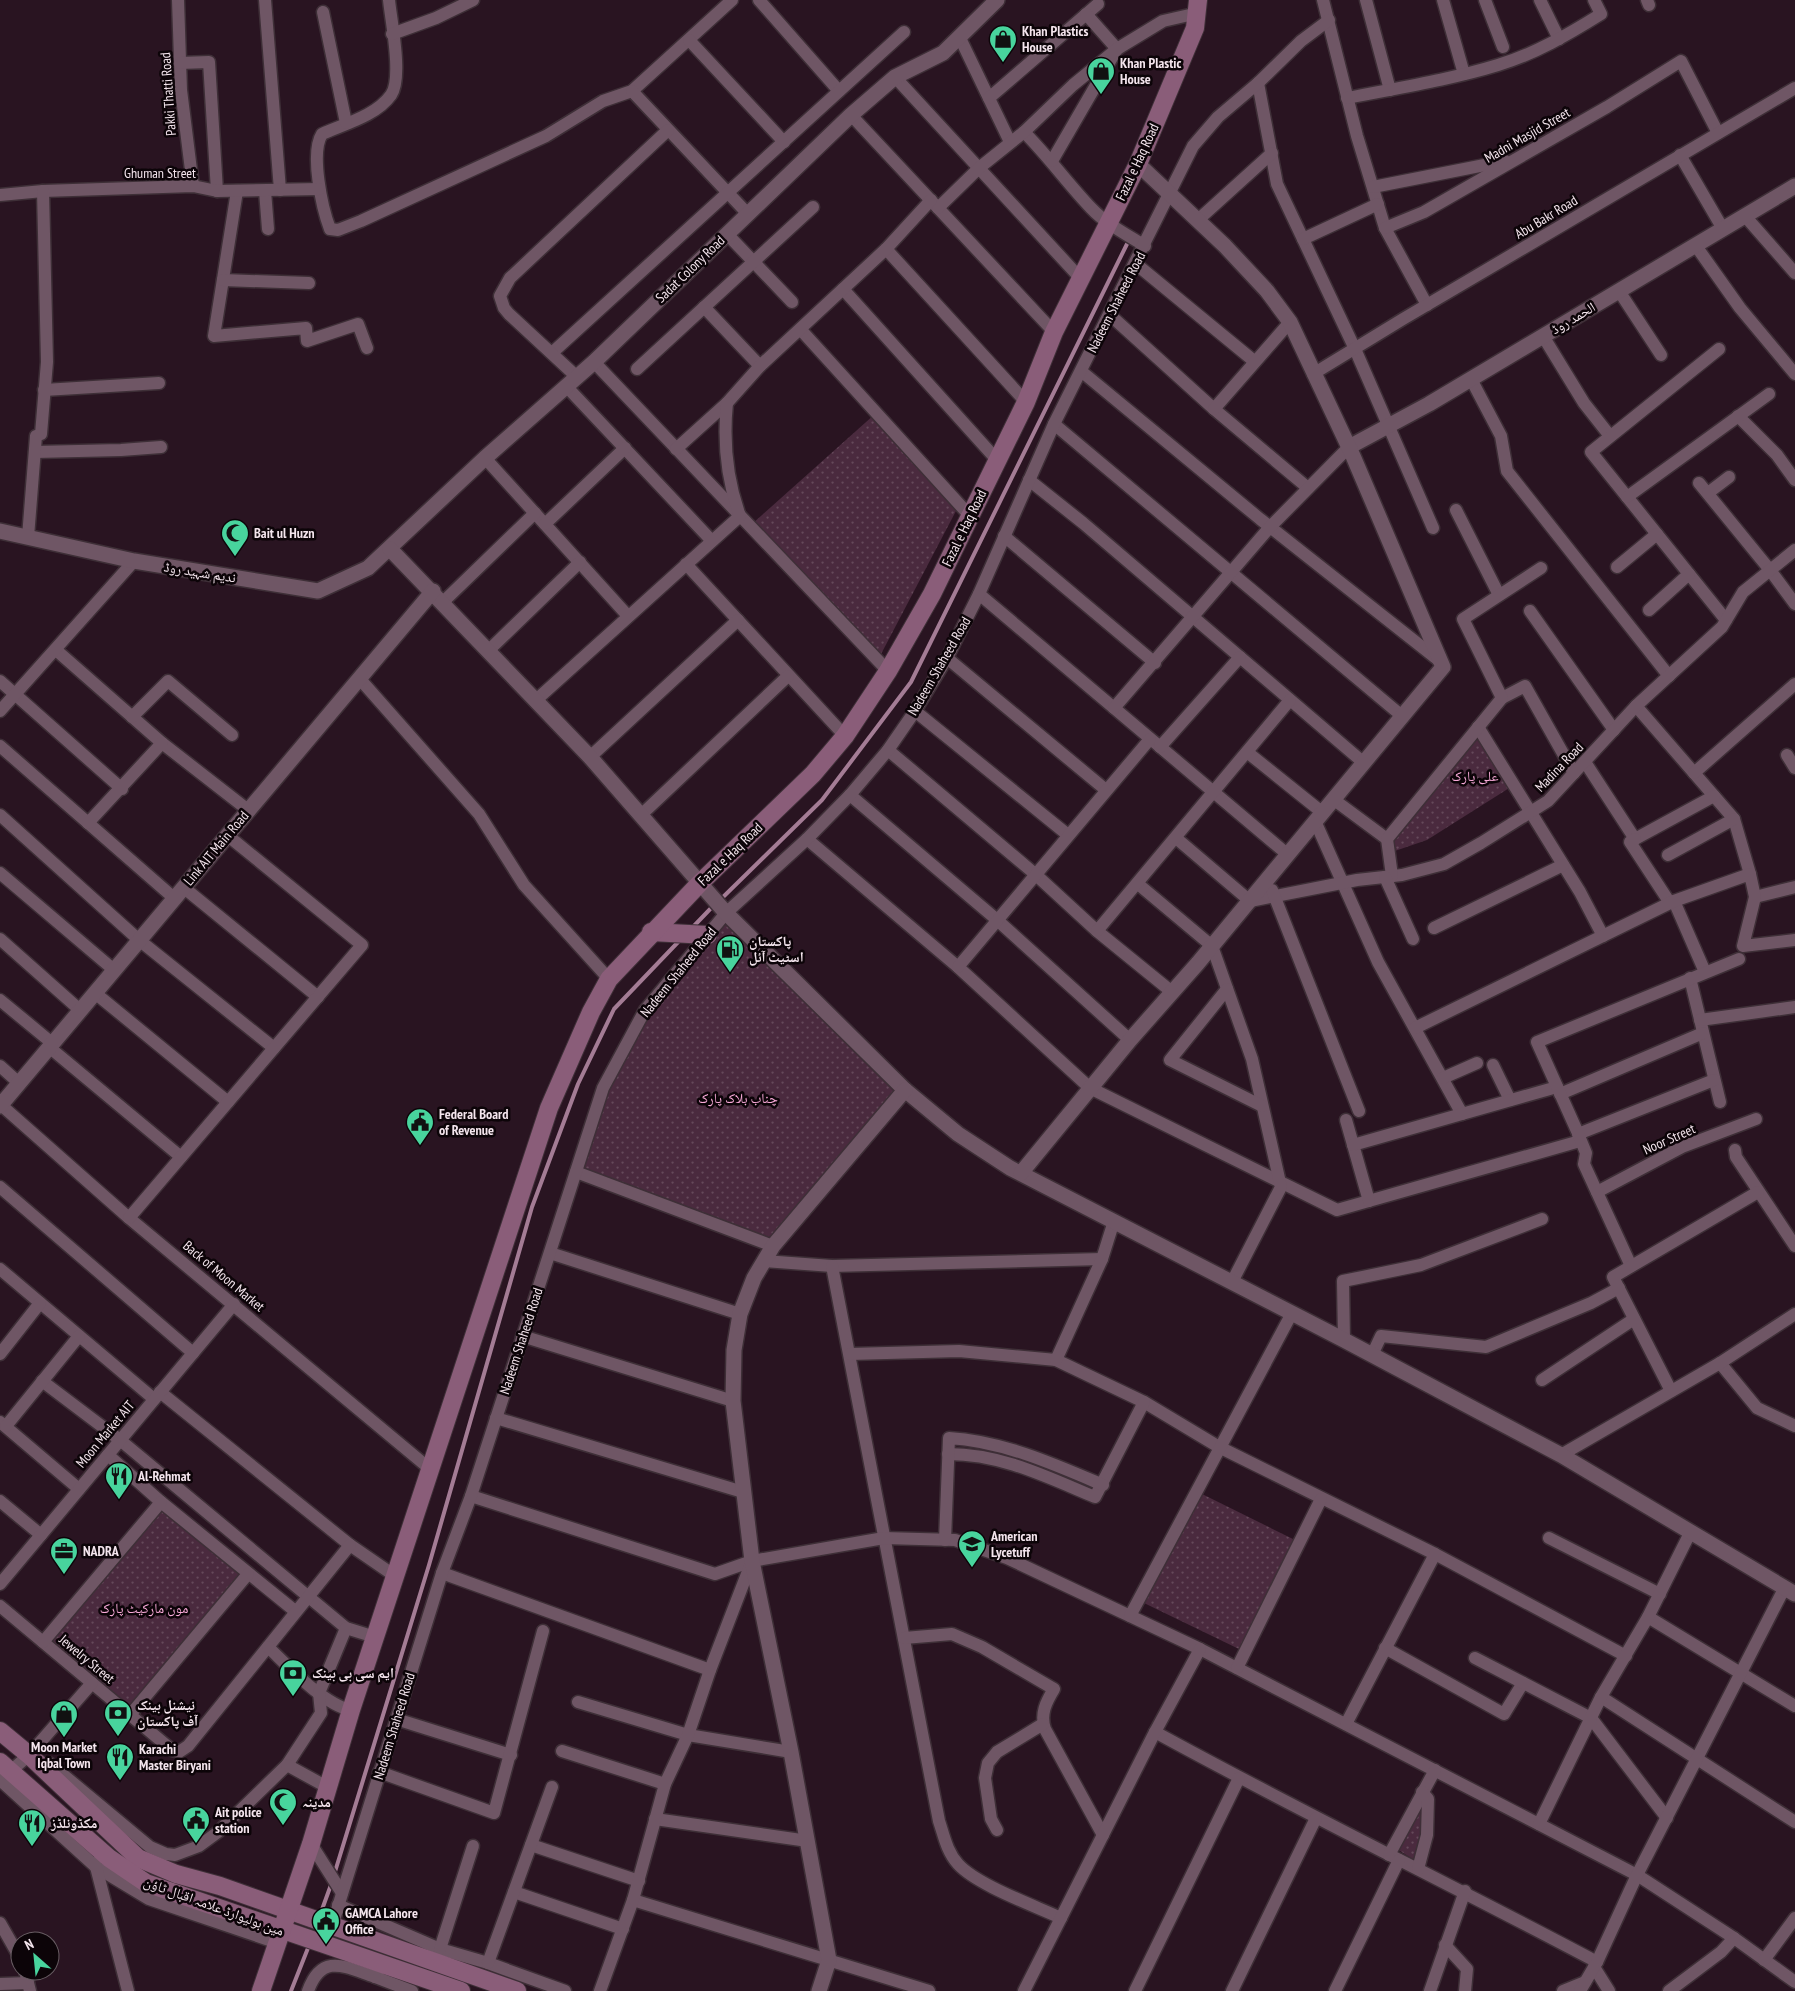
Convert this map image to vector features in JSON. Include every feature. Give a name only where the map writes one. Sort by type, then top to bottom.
[{"type":"main road","name":"Fazal e Haq Road","points":[[609,979],[651,932],[702,887],[813,774],[845,736],[888,671],[932,594],[1026,402],[1054,332],[1082,280],[1108,222],[1138,164],[1195,28],[1198,6]]},
{"type":"main road","points":[[651,932],[706,935]]},
{"type":"main road","points":[[261,1991],[284,1936],[296,1913],[327,1787],[351,1710],[549,1108],[591,1012],[609,979]]},
{"type":"main road","name":"مین بولیوارڈ علامہ اقبال ٹاؤن","points":[[0,1731],[31,1752],[138,1858],[176,1874],[220,1886],[329,1925]]},
{"type":"main road","name":"مین بولیوارڈ علامہ اقبال ٹاؤن","points":[[2,1775],[90,1840],[117,1864],[146,1883],[284,1936],[319,1943],[378,1970],[461,1991]]},
{"type":"main road","points":[[329,1925],[517,1991]]},
{"type":"street","name":"Pakki Thatti Road","points":[[178,0],[180,90],[193,186]]},
{"type":"street","points":[[265,0],[280,190]]},
{"type":"street","points":[[389,0],[396,77],[392,94],[371,112],[322,134],[317,142],[320,190],[330,229],[338,230],[546,136],[603,101],[632,90],[732,0]]},
{"type":"street","points":[[392,34],[436,18],[473,0]]},
{"type":"street","points":[[759,0],[840,91]]},
{"type":"street","name":"Sadat Colony Road","points":[[390,549],[485,458],[594,362],[747,213],[852,115],[895,77],[943,53],[997,0]]},
{"type":"street","points":[[1323,0],[1347,98],[1385,228],[1427,305]]},
{"type":"street","points":[[1366,0],[1390,90]]},
{"type":"street","points":[[1443,0],[1464,74]]},
{"type":"street","points":[[1485,0],[1503,47]]},
{"type":"street","points":[[1540,0],[1559,39]]},
{"type":"street","points":[[1347,98],[1499,65],[1559,39],[1601,14],[1594,0]]},
{"type":"street","points":[[989,98],[1098,4]]},
{"type":"street","points":[[676,449],[727,403],[760,366],[935,204],[1024,132],[1073,85],[1117,49],[1164,21],[1198,6]]},
{"type":"street","points":[[323,12],[346,123]]},
{"type":"street","points":[[1086,14],[1117,49]]},
{"type":"street","name":"Nadeem Shaheed Road","points":[[329,1925],[338,1905],[340,1890],[442,1573],[471,1496],[603,1088],[645,1010],[725,911],[807,839],[850,795],[888,750],[947,658],[979,594],[1054,424],[1145,246],[1193,146],[1218,117],[1258,84],[1302,41],[1329,20]]},
{"type":"street","points":[[553,352],[904,32]]},
{"type":"street","points":[[960,38],[1010,142]]},
{"type":"street","points":[[688,40],[784,142]]},
{"type":"street","points":[[1052,161],[1117,49]]},
{"type":"street","name":"Madni Masjid Street","points":[[1385,228],[1424,212],[1607,107],[1681,61],[1718,133]]},
{"type":"street","points":[[180,63],[209,62],[217,192]]},
{"type":"street","points":[[895,77],[1082,280]]},
{"type":"street","points":[[1258,84],[1277,184],[1355,349],[1433,528]]},
{"type":"street","name":"Abu Bakr Road","points":[[1313,374],[1795,88]]},
{"type":"street","points":[[632,90],[727,194],[747,213]]},
{"type":"street","points":[[852,115],[1054,332]]},
{"type":"street","points":[[668,130],[510,278],[500,296],[504,308],[509,314],[553,352],[572,382],[625,448],[712,541]]},
{"type":"street","points":[[1024,132],[1052,161],[1092,208],[1108,222],[1145,246]]},
{"type":"street","points":[[1199,219],[1272,153]]},
{"type":"street","points":[[1680,156],[1723,229]]},
{"type":"street","points":[[1372,187],[1517,159]]},
{"type":"street","points":[[1022,1173],[1090,1088],[1250,901],[1443,667],[1349,447],[1290,322],[1267,291],[1199,219],[1169,195],[1138,164]]},
{"type":"street","name":"Ghuman Street","points":[[0,195],[43,191],[193,186],[217,192],[320,190]]},
{"type":"street","name":"الحمد روڈ","points":[[1349,447],[1471,379],[1795,186]]},
{"type":"street","points":[[28,537],[36,436],[41,434],[47,362],[43,191]]},
{"type":"street","points":[[237,191],[214,336],[306,328],[306,341],[358,324],[367,348]]},
{"type":"street","points":[[265,191],[268,229]]},
{"type":"street","points":[[1303,239],[1378,204]]},
{"type":"street","points":[[636,369],[812,208]]},
{"type":"street","points":[[1745,216],[1795,273]]},
{"type":"street","points":[[727,234],[792,302]]},
{"type":"street","points":[[1696,246],[1740,308],[1795,374]]},
{"type":"street","points":[[886,249],[1026,402]]},
{"type":"street","points":[[1136,264],[1254,361]]},
{"type":"street","points":[[223,280],[309,283]]},
{"type":"street","points":[[843,289],[996,460]]},
{"type":"street","points":[[1619,291],[1661,355]]},
{"type":"street","points":[[704,307],[760,366]]},
{"type":"street","points":[[1110,315],[1214,409],[1308,488]]},
{"type":"street","points":[[1214,409],[1290,322]]},
{"type":"street","points":[[801,330],[970,516]]},
{"type":"street","points":[[1543,336],[1584,403],[1610,436]]},
{"type":"street","points":[[1719,349],[1591,452],[1726,620]]},
{"type":"street","points":[[594,362],[888,671]]},
{"type":"street","points":[[1081,371],[1270,527],[1441,662]]},
{"type":"street","points":[[1471,379],[1501,436],[1507,471],[1669,676]]},
{"type":"street","points":[[44,390],[159,383]]},
{"type":"street","points":[[1627,497],[1769,394]]},
{"type":"street","points":[[727,403],[727,467],[732,495],[740,516]]},
{"type":"street","points":[[1738,416],[1777,455],[1795,480]]},
{"type":"street","points":[[1054,424],[1402,716]]},
{"type":"street","points":[[35,452],[161,447]]},
{"type":"street","points":[[1114,708],[1194,618],[1270,527],[1349,447]]},
{"type":"street","points":[[545,524],[625,448]]},
{"type":"street","points":[[485,458],[628,616]]},
{"type":"street","points":[[1708,493],[1728,477]]},
{"type":"street","points":[[1029,480],[1364,763]]},
{"type":"street","points":[[1699,483],[1770,570],[1795,604]]},
{"type":"street","points":[[1456,510],[1499,595]]},
{"type":"street","points":[[442,603],[535,513]]},
{"type":"street","points":[[535,701],[740,516]]},
{"type":"street","name":"ندیم شہید روڈ","points":[[0,530],[134,561],[318,591],[368,568],[390,549]]},
{"type":"street","points":[[1617,567],[1657,534]]},
{"type":"street","points":[[1004,536],[1155,663]]},
{"type":"street","points":[[390,549],[433,591],[442,603],[590,757],[725,911],[905,1090],[958,1134],[1010,1168],[1372,1354],[1561,1455],[1790,1590],[1742,1673],[1697,1759],[1583,1987],[1563,1991]]},
{"type":"street","name":"Madina Road","points":[[1250,901],[1444,864],[1548,801],[1636,706],[1722,627],[1743,592],[1795,550]]},
{"type":"street","points":[[0,712],[134,561]]},
{"type":"street","points":[[488,651],[580,562]]},
{"type":"street","points":[[686,564],[845,736]]},
{"type":"street","points":[[1502,698],[1463,619],[1541,568]]},
{"type":"street","points":[[1649,610],[1689,574]]},
{"type":"street","name":"Link AIT Main Road","points":[[0,1105],[433,591]]},
{"type":"street","points":[[979,594],[1287,854]]},
{"type":"street","points":[[1530,611],[1614,730]]},
{"type":"street","points":[[590,757],[738,620]]},
{"type":"street","points":[[56,650],[132,717],[248,810]]},
{"type":"street","points":[[958,967],[996,919],[1106,790],[1240,657]]},
{"type":"street","points":[[947,658],[1106,790]]},
{"type":"street","points":[[640,816],[788,676]]},
{"type":"street","points":[[359,678],[479,814],[524,885],[609,979]]},
{"type":"street","points":[[0,681],[122,789]]},
{"type":"street","points":[[132,717],[168,681],[232,735]]},
{"type":"street","points":[[1413,939],[1389,876],[1386,839],[1502,698],[1525,686],[1574,773]]},
{"type":"street","points":[[1694,773],[1794,687]]},
{"type":"street","points":[[1097,931],[1290,700]]},
{"type":"street","points":[[1636,706],[1734,819],[1755,897],[1743,946],[1795,940]]},
{"type":"street","points":[[915,710],[1068,835]]},
{"type":"street","points":[[1478,727],[1580,892],[1603,936]]},
{"type":"street","points":[[88,823],[122,789],[162,742]]},
{"type":"street","points":[[0,746],[88,823],[318,997]]},
{"type":"street","points":[[888,750],[1035,874],[1097,931],[1172,992]]},
{"type":"street","points":[[1246,752],[1319,817],[1378,962],[1462,1114]]},
{"type":"street","points":[[1787,755],[1795,768]]},
{"type":"street","points":[[1585,762],[1635,839]]},
{"type":"street","points":[[850,795],[996,919],[1130,1040]]},
{"type":"street","points":[[1705,972],[1672,902],[1630,842],[1714,796]]},
{"type":"street","points":[[1334,800],[1386,839]]},
{"type":"street","points":[[0,815],[139,940],[274,1048]]},
{"type":"street","points":[[1668,855],[1734,819]]},
{"type":"street","points":[[129,1218],[362,945],[227,835]]},
{"type":"street","points":[[1176,838],[1250,901]]},
{"type":"street","points":[[807,839],[958,967],[1090,1088],[1337,1210],[1579,1137],[1714,1080]]},
{"type":"street","points":[[1434,928],[1563,865]]},
{"type":"street","points":[[0,873],[114,970]]},
{"type":"street","points":[[1415,1028],[1672,902],[1750,874]]},
{"type":"street","points":[[1268,878],[1359,1111]]},
{"type":"street","points":[[1138,884],[1212,946],[1252,1059],[1281,1187],[1232,1282]]},
{"type":"street","points":[[1755,897],[1795,887]]},
{"type":"street","points":[[0,940],[80,1010]]},
{"type":"street","points":[[1631,1266],[1584,1164],[1586,1153],[1536,1042],[1739,959]]},
{"type":"street","points":[[1690,978],[1720,1102]]},
{"type":"street","points":[[1227,989],[1170,1060],[1262,1106]]},
{"type":"street","points":[[95,993],[228,1102]]},
{"type":"street","points":[[0,1000],[181,1157]]},
{"type":"street","points":[[1700,1020],[1795,1007]]},
{"type":"street","points":[[1354,1145],[1510,1100],[1559,1090],[1703,1033]]},
{"type":"street","points":[[1442,1078],[1477,1064]]},
{"type":"street","points":[[1493,1065],[1510,1100]]},
{"type":"street","points":[[0,1066],[19,1083]]},
{"type":"street","points":[[819,1991],[829,1960],[791,1752],[752,1561],[733,1401],[734,1350],[740,1314],[754,1278],[773,1246],[905,1090]]},
{"type":"street","name":"Back of Moon Market","points":[[0,1105],[129,1218],[430,1468]]},
{"type":"street","name":"Noor Street","points":[[1597,1192],[1682,1146],[1756,1119]]},
{"type":"street","points":[[1346,1120],[1369,1201]]},
{"type":"street","points":[[1735,1150],[1736,1157],[1795,1246]]},
{"type":"street","points":[[576,1172],[773,1246]]},
{"type":"street","points":[[0,1187],[192,1353]]},
{"type":"street","points":[[1671,1391],[1613,1278],[1758,1192]]},
{"type":"street","points":[[1344,1340],[1343,1281],[1421,1266],[1542,1219]]},
{"type":"street","points":[[1056,1360],[1102,1259],[1114,1221]]},
{"type":"street","points":[[550,1253],[740,1314]]},
{"type":"street","points":[[764,1261],[832,1266],[1102,1259]]},
{"type":"street","points":[[832,1266],[939,1822],[948,1849],[957,1864],[973,1876],[1060,1918]]},
{"type":"street","points":[[0,1269],[79,1336],[350,1545],[395,1576]]},
{"type":"street","points":[[1372,1354],[1380,1336],[1486,1347],[1591,1303],[1618,1288]]},
{"type":"street","points":[[2,1347],[40,1303]]},
{"type":"street","name":"Moon Market AIT","points":[[1,1581],[234,1304]]},
{"type":"street","points":[[1130,1616],[1292,1313]]},
{"type":"street","points":[[1561,1455],[1720,1363],[1795,1314]]},
{"type":"street","points":[[1542,1380],[1634,1320]]},
{"type":"street","points":[[79,1336],[3,1424],[79,1489]]},
{"type":"street","points":[[522,1336],[733,1401]]},
{"type":"street","points":[[850,1354],[959,1351],[1056,1360],[1144,1402],[1219,1447],[1435,1554],[1626,1656]]},
{"type":"street","points":[[1720,1363],[1756,1408],[1795,1426]]},
{"type":"street","points":[[42,1381],[120,1440],[306,1597],[346,1628],[375,1636]]},
{"type":"street","points":[[945,1540],[949,1438],[977,1440],[1051,1463],[1103,1484],[1144,1402]]},
{"type":"street","points":[[496,1418],[743,1492]]},
{"type":"street","points":[[108,1455],[161,1502],[295,1611]]},
{"type":"street","points":[[471,1496],[715,1574],[752,1561],[884,1538],[955,1540],[1007,1558],[1200,1649],[1638,1875],[1734,1938],[1795,1982]]},
{"type":"street","points":[[1237,1668],[1321,1499]]},
{"type":"street","points":[[0,1501],[41,1535]]},
{"type":"street","points":[[43,1642],[161,1502]]},
{"type":"street","points":[[1539,1824],[1601,1697],[1648,1617],[1691,1531]]},
{"type":"street","points":[[1549,1538],[1660,1594]]},
{"type":"street","points":[[350,1545],[306,1597],[268,1647],[319,1693],[342,1708],[351,1710]]},
{"type":"street","points":[[1346,1724],[1435,1554]]},
{"type":"street","points":[[600,1991],[634,1900],[665,1784],[688,1735],[710,1670],[752,1561]]},
{"type":"street","points":[[442,1573],[710,1670]]},
{"type":"street","points":[[130,1715],[248,1574]]},
{"type":"street","name":"Jewelry Street","points":[[0,1606],[172,1750],[179,1752],[188,1746],[268,1647]]},
{"type":"street","points":[[1648,1617],[1795,1706]]},
{"type":"street","points":[[0,1720],[31,1752],[150,1847],[166,1854],[175,1855],[191,1851],[206,1842],[287,1765],[321,1713],[319,1693],[346,1628]]},
{"type":"street","points":[[379,1772],[494,1813],[543,1631]]},
{"type":"street","points":[[904,1638],[952,1634],[982,1647],[1054,1689],[1045,1703],[1043,1724],[1103,1835]]},
{"type":"street","points":[[1385,1648],[1504,1714],[1523,1683]]},
{"type":"street","points":[[1024,1991],[1155,1732],[1200,1649]]},
{"type":"street","points":[[1475,1658],[1591,1718],[1667,1818]]},
{"type":"street","points":[[92,1683],[31,1752],[2,1775],[96,1867],[149,1899],[284,1936]]},
{"type":"street","points":[[1601,1697],[1795,1822]]},
{"type":"street","points":[[578,1702],[688,1735],[791,1752]]},
{"type":"street","points":[[396,1719],[510,1755]]},
{"type":"street","points":[[997,1830],[991,1819],[985,1778],[988,1763],[998,1752],[1043,1724]]},
{"type":"street","points":[[1155,1732],[1316,1818],[1465,1891],[1596,1964],[1609,1991]]},
{"type":"street","points":[[562,1751],[665,1784]]},
{"type":"street","points":[[287,1765],[327,1787]]},
{"type":"street","points":[[1335,1991],[1422,1792],[1435,1770]]},
{"type":"street","points":[[1134,1991],[1239,1778]]},
{"type":"street","points":[[488,1963],[552,1787]]},
{"type":"street","points":[[1418,1868],[1427,1835],[1428,1799],[1422,1792]]},
{"type":"street","points":[[1232,1991],[1316,1818]]},
{"type":"street","points":[[655,1819],[808,1841]]},
{"type":"street","points":[[90,1840],[128,1991]]},
{"type":"street","points":[[312,1844],[340,1890]]},
{"type":"street","points":[[531,1845],[639,1881]]},
{"type":"street","points":[[440,1950],[473,1846]]},
{"type":"street","points":[[175,1855],[176,1874]]},
{"type":"street","points":[[1430,1991],[1465,1891]]},
{"type":"street","points":[[514,1892],[623,1928]]},
{"type":"street","points":[[634,1900],[930,1991]]},
{"type":"street","points":[[338,1905],[440,1950],[488,1963],[565,1991]]},
{"type":"street","points":[[1764,1960],[1795,1918]]},
{"type":"street","points":[[0,1923],[10,1940]]},
{"type":"street","points":[[1669,1991],[1721,1952],[1734,1938]]},
{"type":"street","points":[[1445,1945],[1467,1969],[1465,1991]]},
{"type":"street","points":[[308,1991],[317,1973],[330,1966],[378,1970],[412,1991]]},
{"type":"street","points":[[0,1984],[27,1982]]},
{"type":"green space","points":[[875,414],[957,509],[880,656],[752,524]]},
{"type":"green space","name":"علی پارک","points":[[1480,725],[1514,785],[1427,840],[1389,853],[1387,839]]},
{"type":"green space","name":"چناب بلاک پارک","points":[[726,913],[905,1090],[773,1246],[576,1172],[603,1088],[645,1010]]},
{"type":"green space","points":[[1198,1492],[1295,1540],[1241,1650],[1144,1603]]},
{"type":"green space","name":"مون مارکیٹ پارک","points":[[160,1508],[240,1575],[128,1707],[48,1640]]},
{"type":"green space","points":[[1424,1804],[1424,1831],[1414,1860],[1397,1849]]},
{"type":"waterway","points":[[719,901],[822,800],[911,682],[1127,244]]},
{"type":"waterway","points":[[691,929],[714,905]]},
{"type":"waterway","points":[[334,1875],[429,1565],[532,1207],[578,1084],[614,1009],[681,939]]},
{"type":"waterway","points":[[320,1915],[332,1882]]},
{"type":"waterway","points":[[291,1991],[310,1943]]},
{"type":"place","name":"Khan Plastics House","points":[[1003,63]]},
{"type":"place","name":"Khan Plastic House","points":[[1101,95]]},
{"type":"place","name":"Bait ul Huzn","points":[[235,557]]},
{"type":"place","name":"پاکستان اسٹیٹ آئل","points":[[730,973]]},
{"type":"place","name":"Federal Board of Revenue","points":[[420,1146]]},
{"type":"place","name":"Al-Rehmat","points":[[119,1500]]},
{"type":"place","name":"American Lycetuff","points":[[972,1568]]},
{"type":"place","name":"NADRA","points":[[64,1575]]},
{"type":"place","name":"ایم سی بی بینک","points":[[293,1697]]},
{"type":"place","name":"نیشنل بینک آف پاکستان","points":[[118,1737]]},
{"type":"place","name":"Moon Market Iqbal Town","points":[[64,1738]]},
{"type":"place","name":"Karachi Master Biryani","points":[[120,1781]]},
{"type":"place","name":"مدینہ","points":[[283,1826]]},
{"type":"place","name":"Ait police station","points":[[196,1844]]},
{"type":"place","name":"مکڈونلڈز","points":[[32,1847]]},
{"type":"place","name":"GAMCA Lahore Office","points":[[326,1945]]}]
